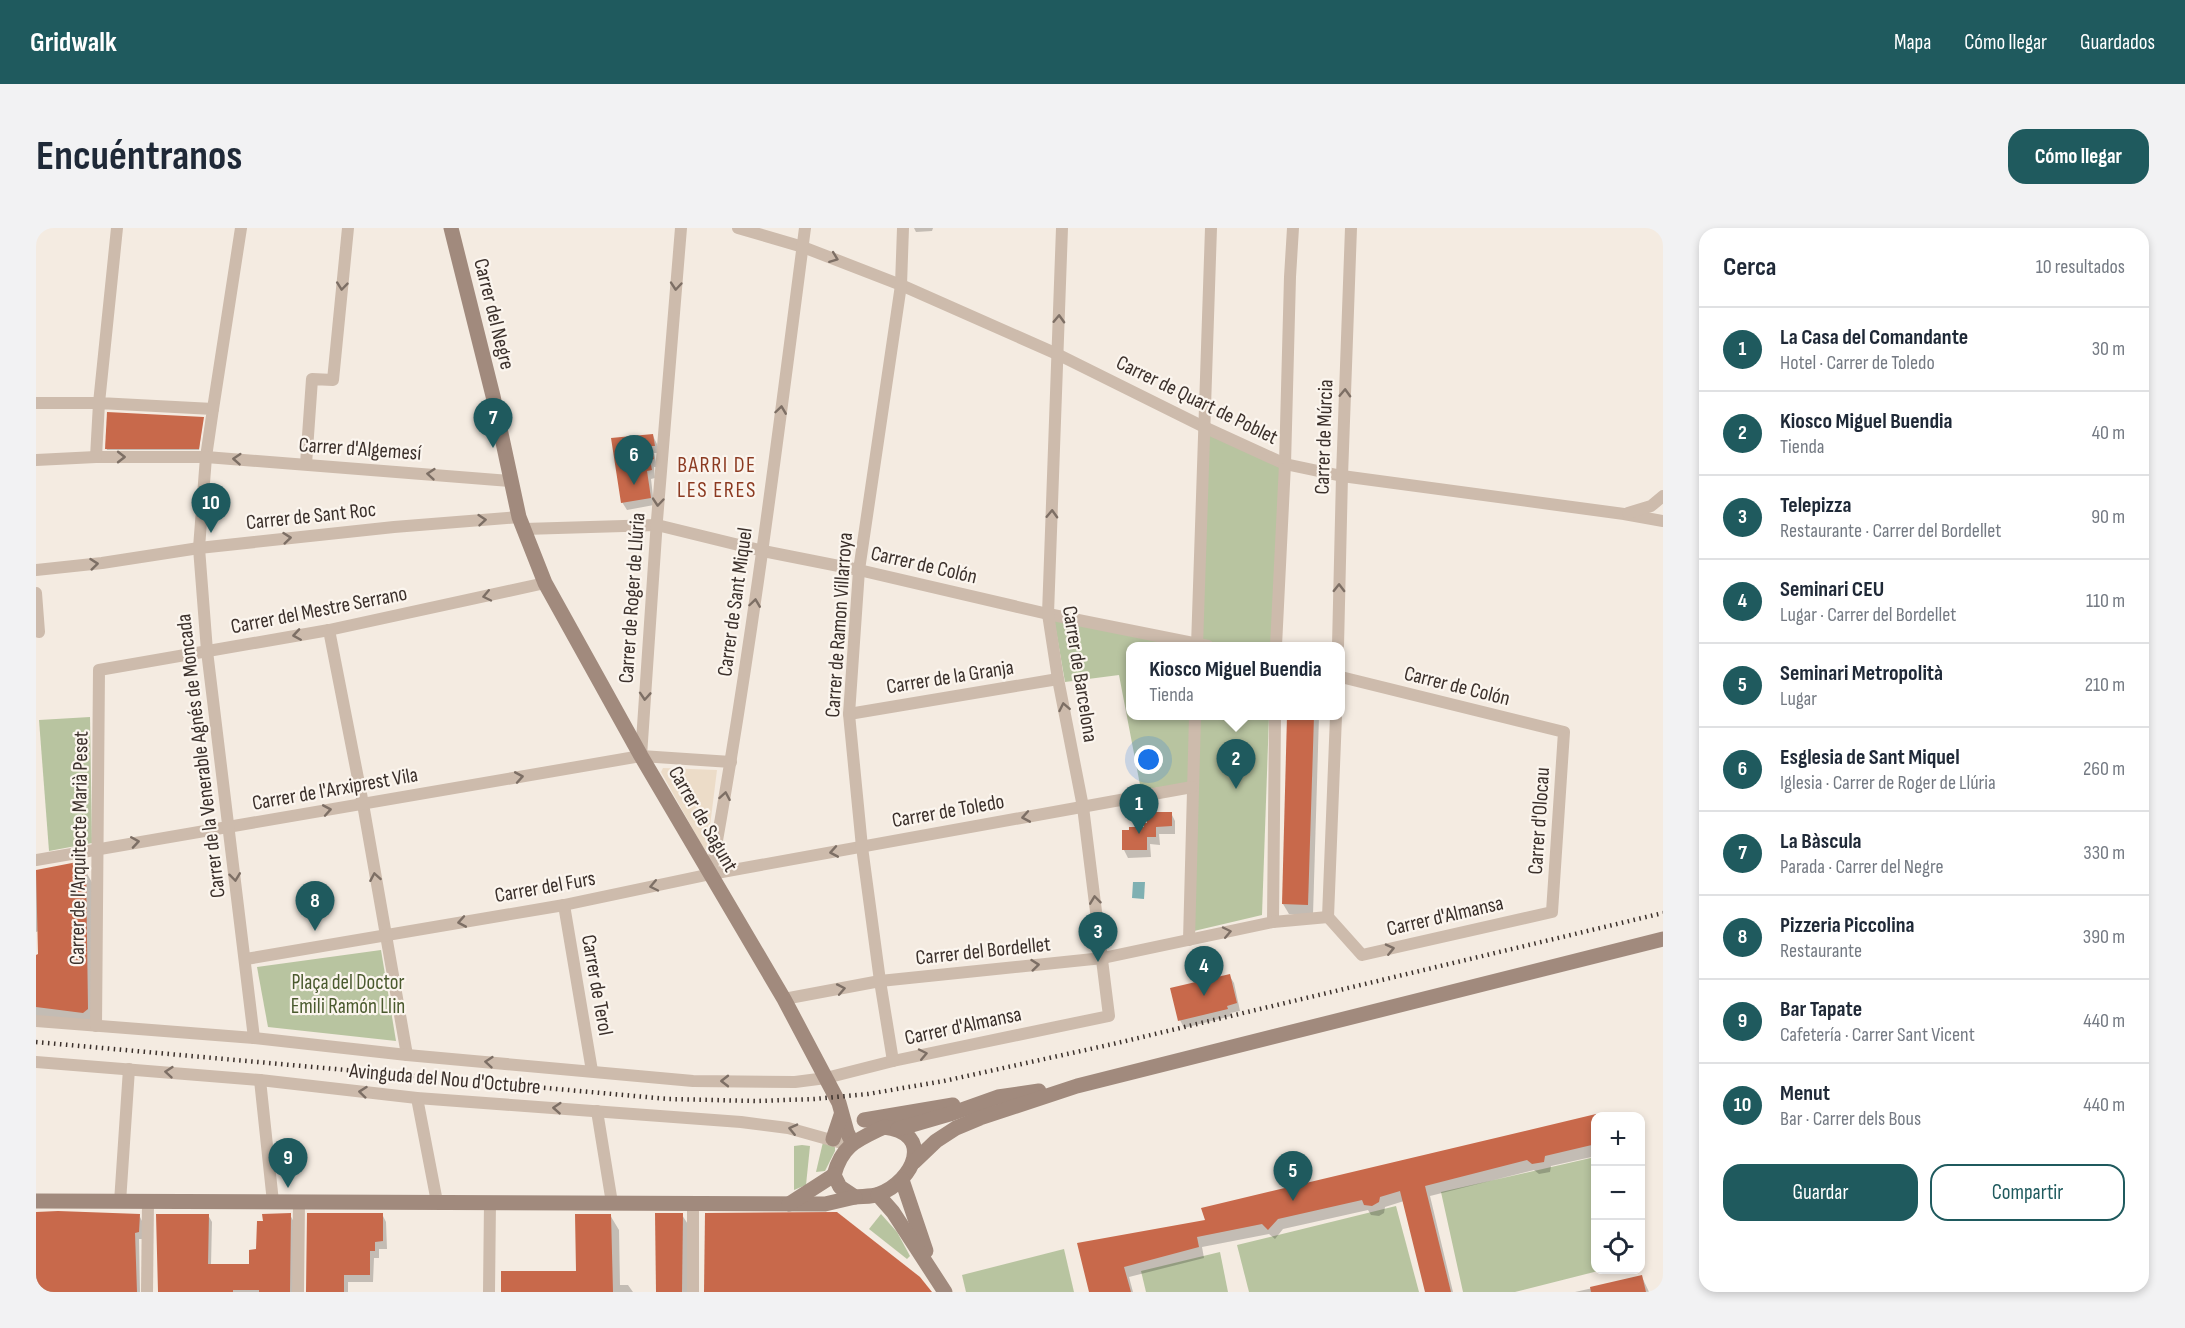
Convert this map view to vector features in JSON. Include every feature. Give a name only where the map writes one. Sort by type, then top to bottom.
[{"type":"street","points":[[96,457],[99,403],[117,228]]},
{"type":"street","name":"Carrer de la Venerable Agnés de Moncada","points":[[241,228],[206,457],[198,548],[207,651],[246,960]]},
{"type":"street","points":[[306,464],[312,379],[333,380],[348,228]]},
{"type":"street","name":"Carrer del Negre","points":[[451,228],[522,523]]},
{"type":"street","name":"Carrer de Roger de Llúria","points":[[641,756],[681,228]]},
{"type":"street","name":"Carrer de Quart de Poblet","points":[[738,228],[803,247],[901,285],[1057,354],[1204,427],[1285,464],[1342,476],[1663,521]]},
{"type":"street","name":"Carrer de Sant Miquel","points":[[711,874],[731,762],[763,551],[805,228]]},
{"type":"street","name":"Carrer de Ramon Villarroya","points":[[893,1061],[862,847],[849,714],[859,570],[901,285],[903,228]]},
{"type":"street","name":"Carrer de Barcelona","points":[[1062,228],[1048,615],[1083,807],[1109,1016]]},
{"type":"street","points":[[1201,642],[1204,427],[1211,228]]},
{"type":"street","points":[[1276,642],[1293,228]]},
{"type":"street","name":"Carrer de Múrcia","points":[[1338,642],[1351,228]]},
{"type":"street","points":[[36,403],[99,403],[213,410]]},
{"type":"street","name":"Carrer d'Algemesí","points":[[36,460],[96,457],[206,457],[510,480]]},
{"type":"street","points":[[1624,514],[1651,506],[1663,496]]},
{"type":"street","name":"Carrer de Colón","points":[[522,523],[657,525],[1048,615],[1181,642]]},
{"type":"street","name":"Carrer de Sant Roc","points":[[36,570],[102,563],[198,548],[394,527],[522,523]]},
{"type":"street","name":"Carrer de Sagunt","points":[[522,523],[545,583],[641,756],[784,999],[826,1078],[840,1107],[850,1144]]},
{"type":"street","name":"Carrer del Mestre Serrano","points":[[99,670],[329,630],[545,583]]},
{"type":"street","points":[[36,593],[39,632]]},
{"type":"street","points":[[329,630],[363,804],[407,1055]]},
{"type":"street","name":"Carrer de l'Arquitecte Marià Peset","points":[[96,1026],[99,670]]},
{"type":"street","name":"Carrer de Colón","points":[[1345,678],[1564,732]]},
{"type":"street","name":"Carrer de la Granja","points":[[849,714],[1058,679]]},
{"type":"street","points":[[1189,940],[1195,720]]},
{"type":"street","points":[[1273,922],[1275,720]]},
{"type":"street","points":[[1328,917],[1336,720]]},
{"type":"street","name":"Carrer d'Olocau","points":[[1552,912],[1564,732]]},
{"type":"street","name":"Carrer de l'Arxiprest Vila","points":[[36,860],[641,756],[731,762]]},
{"type":"street","name":"Carrer de Toledo","points":[[711,874],[1192,787]]},
{"type":"street","name":"Carrer del Furs","points":[[385,935],[564,905],[711,874]]},
{"type":"street","name":"Carrer de Terol","points":[[564,905],[592,1071]]},
{"type":"street","name":"Carrer d'Almansa","points":[[1328,917],[1362,955],[1552,912]]},
{"type":"street","name":"Carrer del Bordellet","points":[[784,999],[880,981],[1103,958],[1273,922],[1328,917]]},
{"type":"street","points":[[254,1038],[246,960],[385,935]]},
{"type":"street","points":[[36,1201],[789,1204],[825,1203],[878,1195],[902,1180],[914,1162],[956,1128],[1077,1086],[1663,939]]},
{"type":"street","name":"Carrer d'Almansa","points":[[826,1078],[893,1061],[1109,1016]]},
{"type":"street","name":"Avinguda del Nou d'Octubre","points":[[36,1021],[254,1038],[407,1055],[693,1081],[795,1082],[826,1078]]},
{"type":"street","name":"Avinguda del Nou d'Octubre","points":[[36,1062],[260,1080],[417,1098],[765,1125],[788,1128],[850,1144]]},
{"type":"street","points":[[120,1203],[129,1069]]},
{"type":"street","points":[[260,1080],[273,1202]]},
{"type":"street","points":[[864,1120],[1077,1086]]},
{"type":"street","points":[[789,1204],[834,1175],[838,1160],[850,1144],[891,1128],[953,1113],[998,1097]]},
{"type":"street","points":[[417,1098],[437,1202]]},
{"type":"street","points":[[832,1139],[840,1107],[864,1120],[891,1128],[910,1138],[914,1150],[914,1162]]},
{"type":"street","points":[[597,1111],[612,1203]]},
{"type":"street","points":[[834,1175],[840,1186],[855,1197]]},
{"type":"street","points":[[902,1180],[933,1271]]},
{"type":"street","points":[[878,1195],[893,1212],[945,1292]]},
{"type":"street","points":[[147,1292],[148,1202]]},
{"type":"street","points":[[298,1292],[299,1202]]},
{"type":"street","points":[[489,1292],[490,1202]]},
{"type":"street","points":[[693,1203],[693,1292]]},
{"type":"green space","points":[[1209,432],[1280,466],[1271,642],[1202,641]]},
{"type":"green space","points":[[1054,619],[1174,642],[1126,642],[1126,712],[1119,675],[1065,682]]},
{"type":"green space","points":[[90,717],[92,843],[49,851],[39,720]]},
{"type":"green space","points":[[1128,720],[1192,720],[1189,783],[1141,790]]},
{"type":"green space","points":[[1200,720],[1269,720],[1262,915],[1194,931]]},
{"type":"green space","name":"Plaça del Doctor Emili Ramón Llin","points":[[381,950],[396,1041],[268,1027],[257,967]]},
{"type":"green space","points":[[823,1142],[835,1146],[835,1151],[825,1171],[816,1172]]},
{"type":"green space","points":[[794,1146],[810,1146],[806,1185],[794,1190]]},
{"type":"green space","points":[[1591,1158],[1591,1273],[1515,1292],[1463,1292],[1441,1192]]},
{"type":"green space","points":[[1396,1206],[1419,1292],[1249,1292],[1237,1245]]},
{"type":"green space","points":[[881,1214],[897,1232],[910,1256],[907,1259],[869,1229]]},
{"type":"green space","points":[[1064,1249],[1074,1292],[966,1292],[962,1275]]},
{"type":"green space","points":[[1220,1252],[1228,1292],[1146,1292],[1141,1271]]},
{"type":"shaded area","points":[[663,768],[717,770],[707,850],[704,849],[661,772]]},
{"type":"water","points":[[1133,882],[1145,882],[1144,899],[1132,898]]},
{"type":"building","points":[[107,412],[204,417],[199,449],[105,449]]},
{"type":"building","points":[[653,434],[655,446],[651,446],[654,459],[650,460],[652,470],[647,471],[651,498],[621,503],[611,438]]},
{"type":"building","points":[[1287,720],[1314,720],[1308,905],[1282,904]]},
{"type":"building","points":[[1147,812],[1172,812],[1172,826],[1156,827],[1156,837],[1147,837],[1147,850],[1122,850],[1122,830],[1129,830],[1129,827],[1144,827],[1144,823],[1147,823]]},
{"type":"building","points":[[77,862],[86,869],[88,1009],[83,1013],[36,1007],[36,955],[38,954],[36,870]]},
{"type":"building","points":[[1230,974],[1237,1003],[1227,1006],[1228,1009],[1178,1021],[1170,988]]},
{"type":"building","points":[[1591,1115],[1591,1145],[1545,1156],[1544,1162],[1532,1164],[1527,1160],[1425,1186],[1451,1292],[1425,1292],[1400,1191],[1380,1197],[1379,1202],[1372,1206],[1364,1205],[1362,1200],[1278,1219],[1268,1230],[1262,1224],[1197,1237],[1199,1247],[1124,1267],[1131,1292],[1089,1292],[1077,1243],[1205,1220],[1201,1208]]},
{"type":"building","points":[[36,1212],[140,1214],[139,1232],[135,1233],[137,1292],[36,1292]]},
{"type":"building","points":[[837,1212],[920,1277],[932,1292],[704,1292],[705,1213]]},
{"type":"building","points":[[291,1213],[290,1292],[233,1290],[233,1292],[158,1292],[156,1214],[209,1214],[208,1264],[249,1264],[249,1250],[256,1249],[257,1221],[263,1221],[262,1214]]},
{"type":"building","points":[[307,1213],[383,1213],[383,1241],[375,1242],[375,1251],[370,1251],[370,1275],[344,1275],[344,1292],[306,1292]]},
{"type":"building","points":[[655,1213],[683,1213],[682,1292],[656,1292]]},
{"type":"building","points":[[575,1214],[611,1214],[613,1292],[501,1292],[501,1271],[576,1271]]},
{"type":"building","points":[[1642,1275],[1646,1292],[1591,1292],[1590,1287]]},
{"type":"railway","points":[[36,1042],[668,1099],[757,1101],[814,1099],[868,1094],[944,1081],[1113,1044],[1663,913]]},
{"type":"place","name":"La Bàscula","points":[[493,448]]},
{"type":"place","name":"Esglesia de Sant Miquel","points":[[634,485]]},
{"type":"place","name":"Menut","points":[[211,533]]},
{"type":"place","name":"Kiosco Miguel Buendia","points":[[1236,789]]},
{"type":"place","name":"La Casa del Comandante","points":[[1139,834]]},
{"type":"place","name":"Pizzeria Piccolina","points":[[315,931]]},
{"type":"place","name":"Telepizza","points":[[1098,962]]},
{"type":"place","name":"Seminari CEU","points":[[1204,996]]},
{"type":"place","name":"Bar Tapate","points":[[288,1188]]},
{"type":"place","name":"Seminari Metropolità","points":[[1293,1201]]},
{"type":"district","name":"BARRI DE LES ERES","points":[[717,478]]}]
